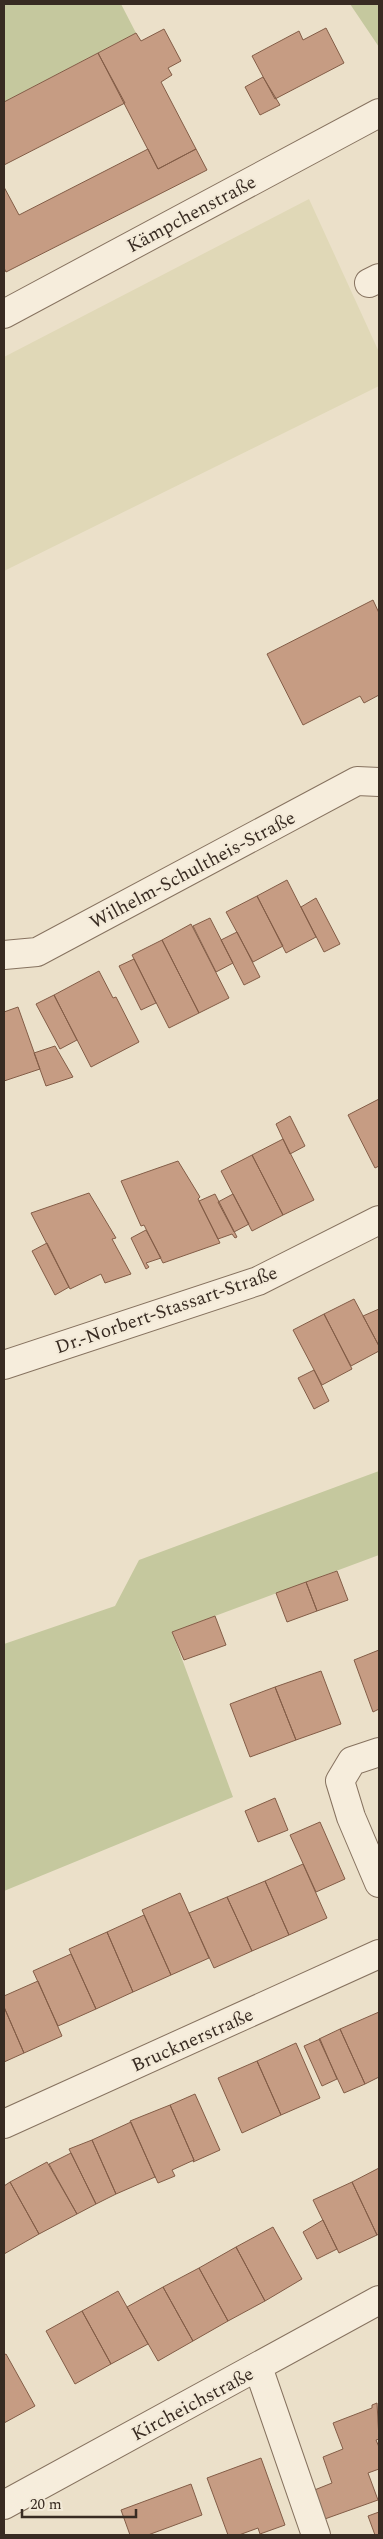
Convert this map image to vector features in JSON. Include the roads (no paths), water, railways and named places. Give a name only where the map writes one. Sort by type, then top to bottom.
[{"type":"street","name":"Kämpchenstraße","points":[[4,314],[379,113]]},
{"type":"street","name":"Wilhelm-Schultheis-Straße","points":[[4,955],[37,952],[357,781],[379,782]]},
{"type":"street","name":"Dr.-Norbert-Stassart-Straße","points":[[4,1366],[258,1281],[379,1220]]},
{"type":"street","points":[[379,1752],[352,1762],[340,1781],[351,1817],[379,1883]]},
{"type":"street","name":"Brucknerstraße","points":[[4,2124],[379,1954]]},
{"type":"street","name":"Kircheichstraße","points":[[4,2505],[379,2300]]},
{"type":"street","points":[[258,2367],[316,2535]]}]
